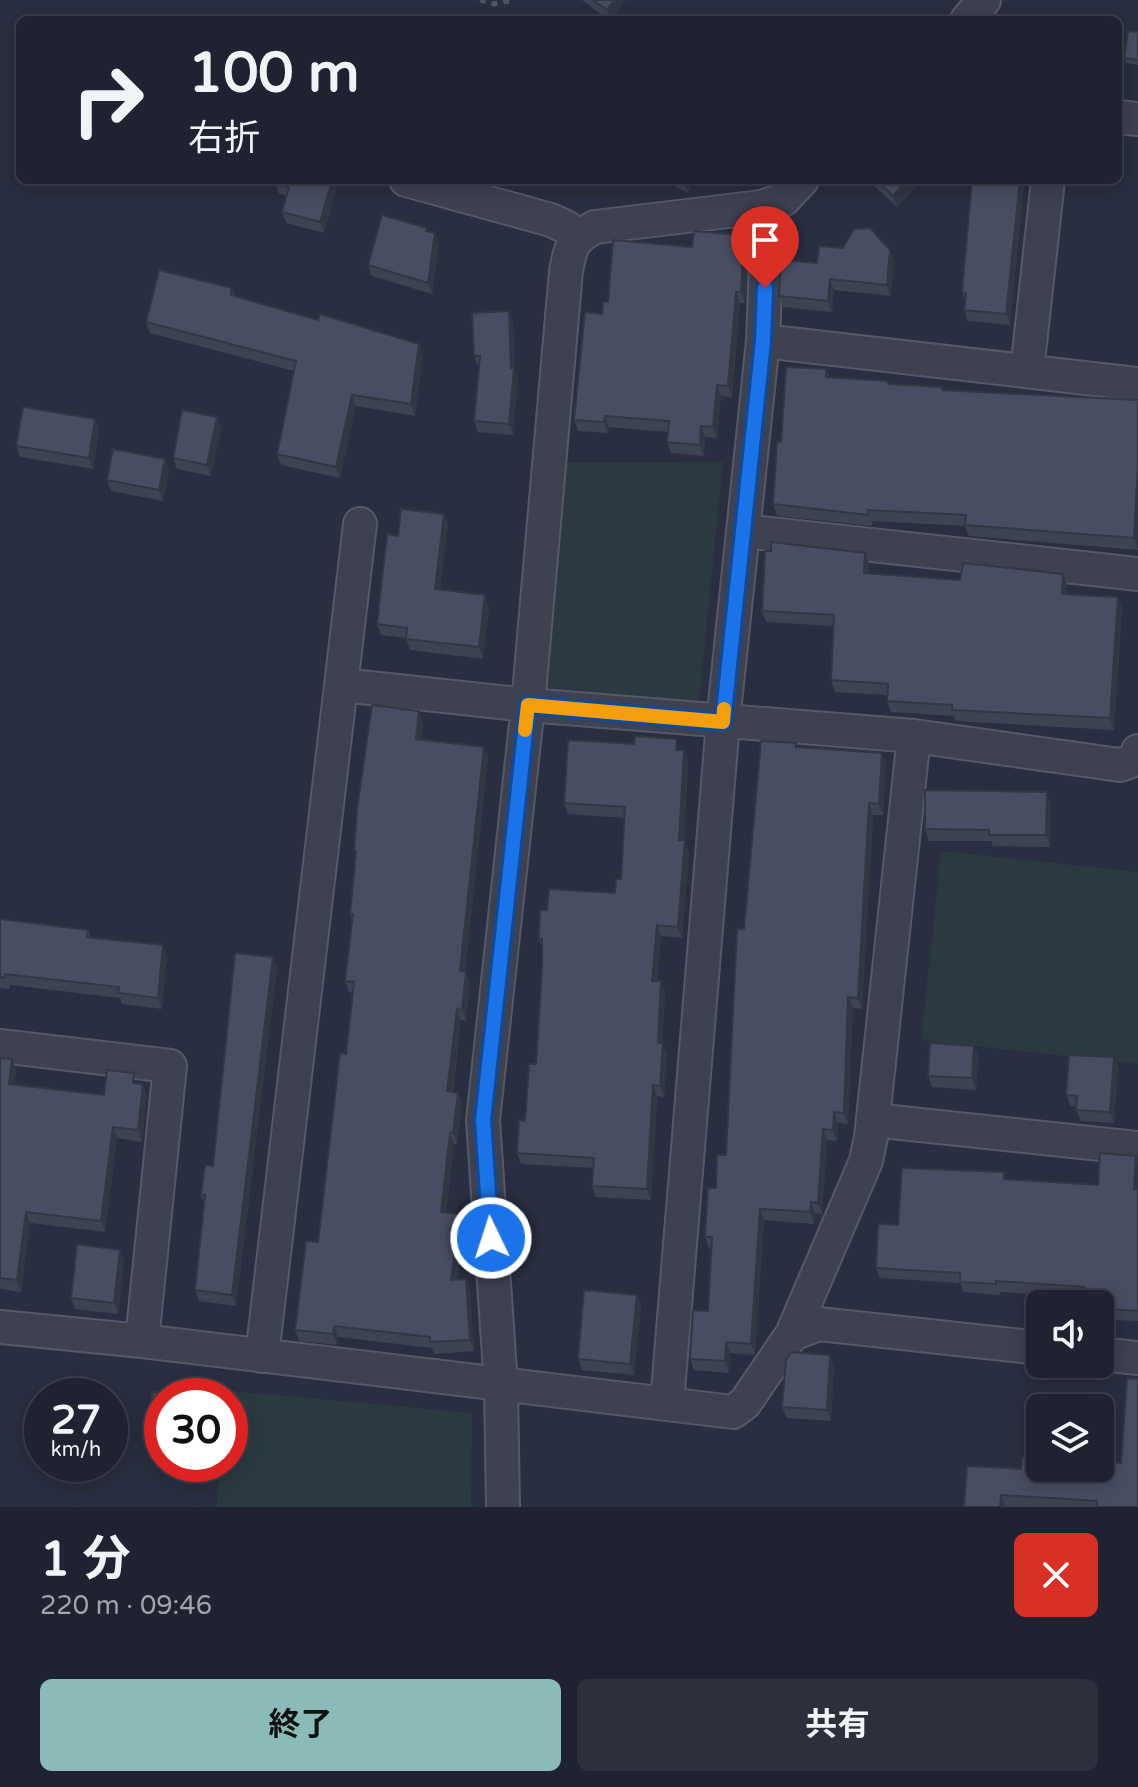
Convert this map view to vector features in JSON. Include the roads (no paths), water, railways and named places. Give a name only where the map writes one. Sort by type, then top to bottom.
[{"type":"street","points":[[970,16],[984,0]]},
{"type":"street","points":[[420,184],[551,220],[577,236]]},
{"type":"street","points":[[503,1507],[501,1386],[483,1120],[528,705],[570,251],[577,236],[595,227],[761,207],[783,200],[798,184]]},
{"type":"street","points":[[1027,371],[1048,184]]},
{"type":"street","points":[[667,1403],[723,722],[763,341],[767,234],[761,207]]},
{"type":"street","points":[[763,341],[1138,384]]},
{"type":"street","points":[[262,1356],[360,524]]},
{"type":"street","points":[[743,531],[1138,574]]},
{"type":"street","points":[[342,685],[528,705],[914,736],[1120,765],[1134,760],[1138,751]]},
{"type":"street","points":[[0,1327],[142,1341],[733,1412],[745,1403],[792,1334],[866,1161],[914,736]]},
{"type":"street","points":[[0,1046],[170,1066],[142,1341]]},
{"type":"street","points":[[873,1120],[1138,1148]]},
{"type":"street","points":[[792,1334],[819,1324],[1026,1346]]},
{"type":"street","points":[[1114,1355],[1138,1358]]}]
